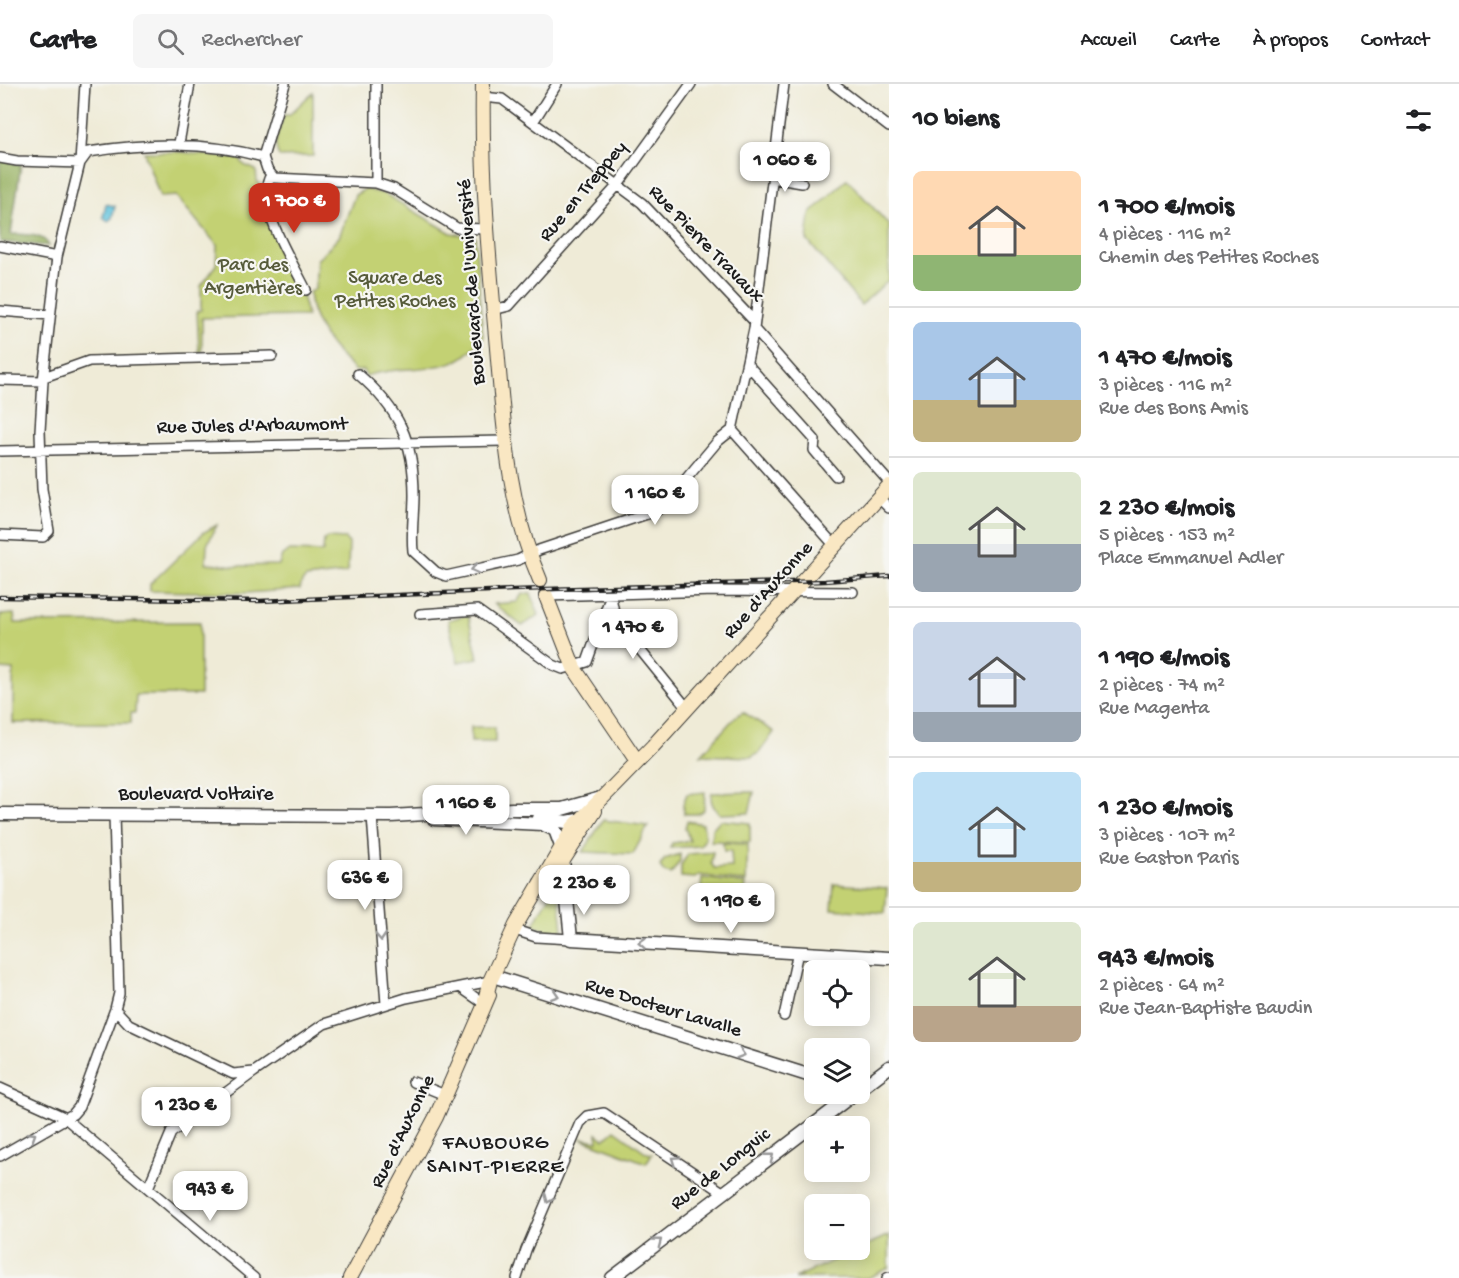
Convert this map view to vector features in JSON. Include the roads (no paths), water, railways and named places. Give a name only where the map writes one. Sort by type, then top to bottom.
[{"type":"main road","name":"Boulevard de l'Université","points":[[483,90],[486,229],[504,441],[513,496],[540,580]]},
{"type":"main road","name":"Rue d'Auxonne","points":[[566,851],[574,823],[688,709],[889,486]]},
{"type":"main road","points":[[546,596],[574,668],[637,761]]},
{"type":"main road","name":"Rue d'Auxonne","points":[[495,979],[501,957],[544,883],[593,816],[601,798]]},
{"type":"main road","name":"Rue d'Auxonne","points":[[350,1278],[445,1095],[484,1002],[544,883]]},
{"type":"street","points":[[0,536],[43,537],[48,534],[40,450],[44,379],[57,257],[80,163],[85,84]]},
{"type":"street","points":[[179,143],[190,84]]},
{"type":"street","points":[[285,84],[263,157],[272,175],[280,180],[376,183],[394,189],[457,228],[486,229]]},
{"type":"street","points":[[376,84],[376,183]]},
{"type":"street","points":[[533,122],[557,84]]},
{"type":"street","name":"Rue en Treppey","points":[[493,310],[509,306],[618,185],[691,84]]},
{"type":"street","points":[[358,375],[392,408],[408,442],[414,486],[413,547],[421,560],[436,572],[446,576],[518,560],[656,511],[665,504],[717,442],[732,429],[747,364],[753,325],[784,84]]},
{"type":"street","points":[[833,84],[889,127]]},
{"type":"street","name":"Rue Pierre Travaux","points":[[483,90],[502,99],[618,185],[663,223],[889,482]]},
{"type":"street","points":[[80,163],[88,152],[136,144],[179,143],[263,157]]},
{"type":"street","points":[[0,158],[17,161],[80,163]]},
{"type":"street","points":[[272,175],[266,185],[266,201],[306,290]]},
{"type":"street","points":[[772,178],[802,183]]},
{"type":"street","points":[[0,246],[57,257]]},
{"type":"street","points":[[0,311],[50,315]]},
{"type":"street","points":[[0,380],[44,379],[89,361],[272,356]]},
{"type":"street","points":[[747,364],[815,440],[814,450],[836,477]]},
{"type":"street","points":[[732,429],[835,546]]},
{"type":"street","name":"Rue Jules d'Arbaumont","points":[[0,451],[504,441]]},
{"type":"street","points":[[879,498],[889,508]]},
{"type":"street","points":[[546,596],[797,590],[853,592]]},
{"type":"street","points":[[420,614],[477,610],[553,665],[563,669],[574,668],[587,662],[611,595]]},
{"type":"street","points":[[611,595],[614,612],[628,635],[688,709]]},
{"type":"street","name":"Boulevard Voltaire","points":[[0,814],[391,816],[512,809],[562,809],[601,798]]},
{"type":"street","points":[[562,809],[574,823]]},
{"type":"street","points":[[0,1156],[64,1117],[73,1114],[83,1100],[115,1009],[119,993],[114,814]]},
{"type":"street","points":[[372,816],[386,1004]]},
{"type":"street","name":"Boulevard Voltaire","points":[[391,816],[399,819],[549,826],[555,830],[566,851]]},
{"type":"street","name":"Boulevard Voltaire","points":[[466,821],[519,817],[574,823],[593,816]]},
{"type":"street","points":[[566,851],[566,898],[571,939]]},
{"type":"street","points":[[544,883],[557,886],[566,898]]},
{"type":"street","points":[[521,932],[536,937],[889,958]]},
{"type":"street","points":[[784,1016],[798,952]]},
{"type":"street","points":[[148,1188],[171,1133],[324,1024],[386,1004],[495,979]]},
{"type":"street","name":"Rue Docteur Lavalle","points":[[495,979],[804,1074]]},
{"type":"street","points":[[463,988],[484,1002]]},
{"type":"street","points":[[115,1009],[129,1024],[233,1074],[254,1072]]},
{"type":"street","points":[[108,1028],[129,1024]]},
{"type":"street","points":[[870,1081],[889,1067]]},
{"type":"street","points":[[218,1100],[233,1074]]},
{"type":"street","points":[[413,1082],[445,1095]]},
{"type":"street","points":[[0,1088],[64,1117],[97,1148],[253,1277]]},
{"type":"street","name":"Rue de Longvic","points":[[612,1278],[841,1104]]},
{"type":"street","points":[[517,1278],[533,1231],[580,1123],[594,1113],[604,1113],[724,1193]]},
{"type":"water","points":[[106,204],[115,206],[112,218],[108,221],[103,217]]},
{"type":"railway","points":[[0,597],[260,601],[513,590],[825,581],[889,576]]},
{"type":"district","name":"FAUBOURG SAINT-PIERRE","points":[[496,1156]]},
{"type":"park label","name":"Parc des Argentières","points":[[253,278]]},
{"type":"park label","name":"Square des Petites Roches","points":[[395,290]]}]
